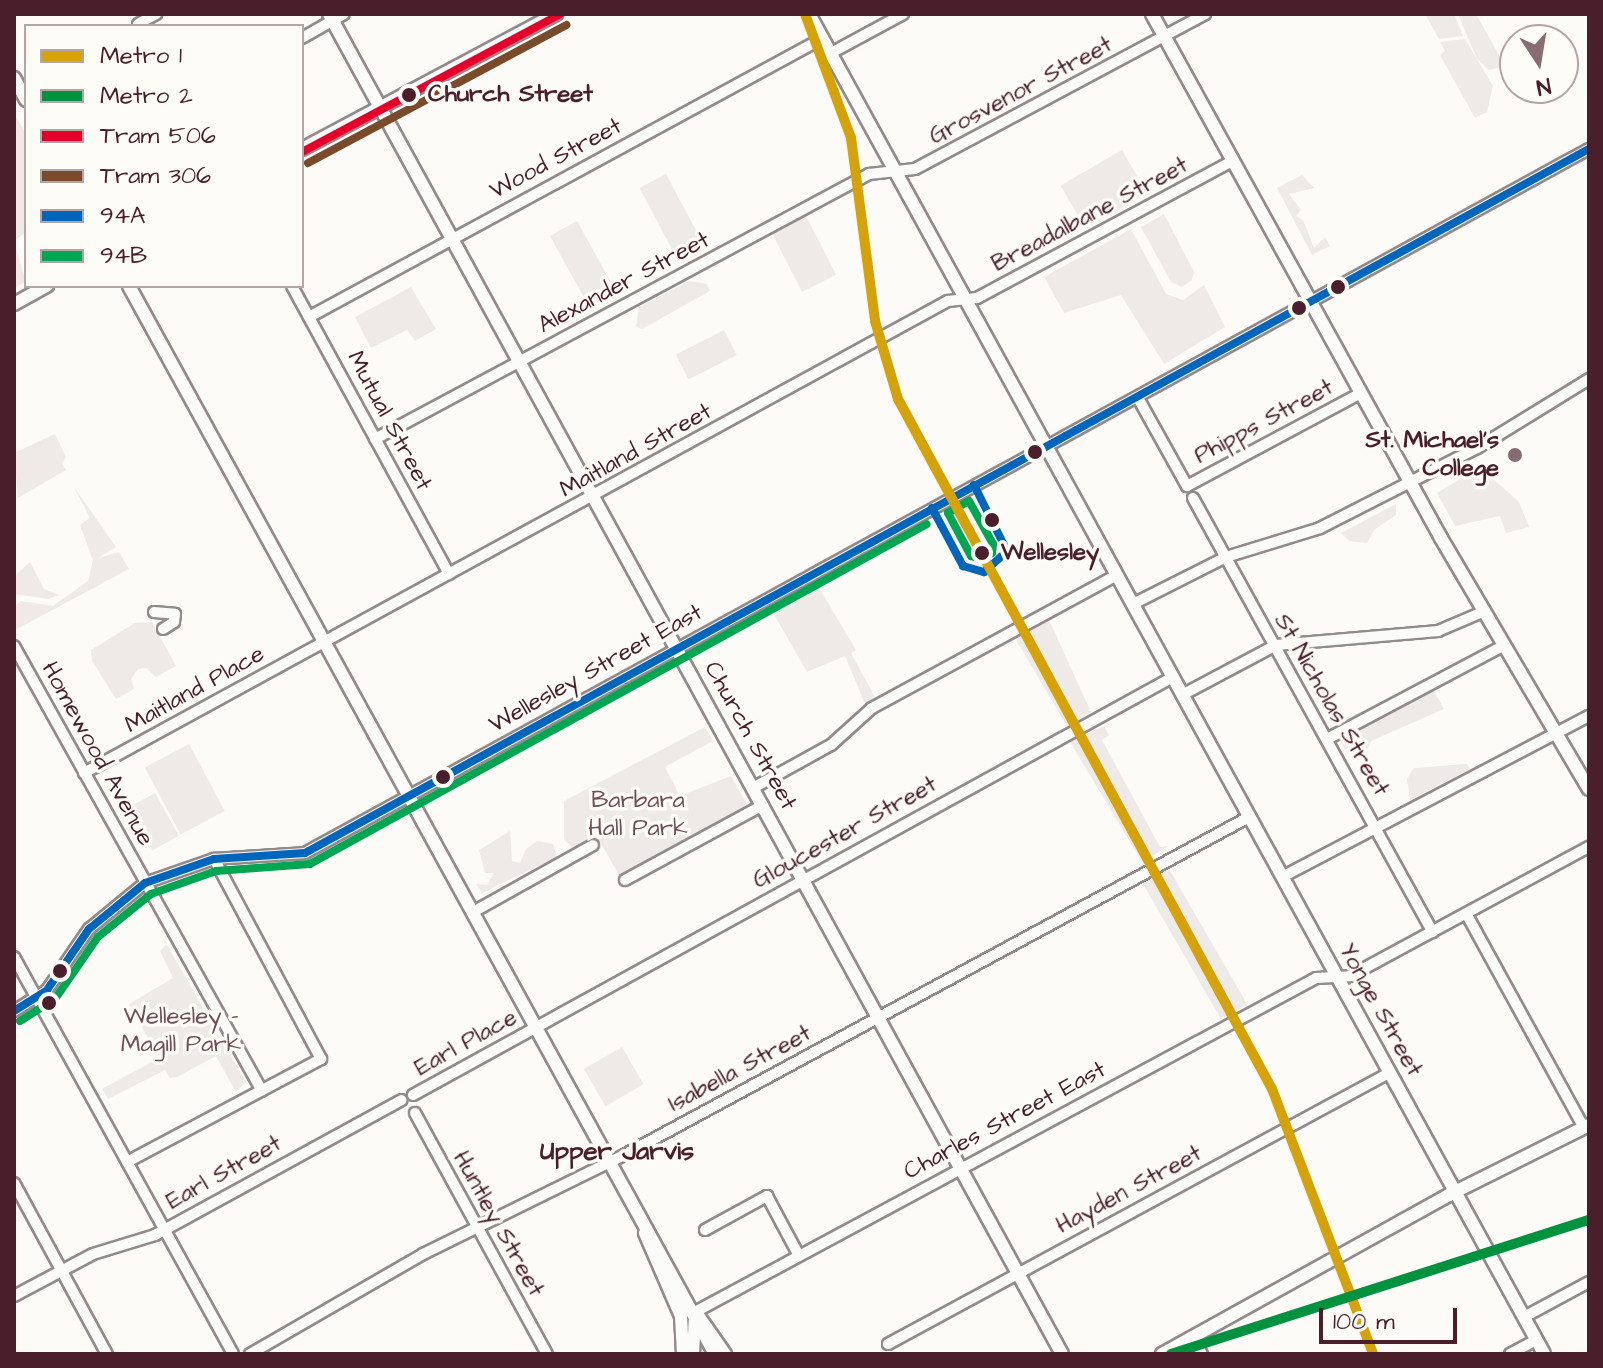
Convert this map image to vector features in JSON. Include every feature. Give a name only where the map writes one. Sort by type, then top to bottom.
[{"type":"main road","points":[[304,148],[556,14]]},
{"type":"main road","name":"Yonge Street","points":[[809,14],[1544,1354]]},
{"type":"main road","points":[[1152,14],[1410,482],[1589,789]]},
{"type":"main road","name":"Church Street","points":[[335,17],[451,239],[1062,1354]]},
{"type":"main road","points":[[14,78],[24,96]]},
{"type":"main road","points":[[14,304],[43,288]]},
{"type":"main road","points":[[130,288],[612,1159],[715,1354]]},
{"type":"main road","points":[[1162,1354],[1455,1192],[1586,1127]]},
{"type":"main road","points":[[635,1203],[656,1267],[679,1309],[683,1354]]},
{"type":"main road","points":[[693,1354],[695,1312]]},
{"type":"main road","points":[[695,1312],[709,1324],[725,1354]]},
{"type":"street","points":[[137,21],[156,14]]},
{"type":"street","points":[[831,53],[903,14]]},
{"type":"street","name":"Grosvenor Street","points":[[895,170],[915,169],[963,146],[1205,14]]},
{"type":"street","points":[[304,37],[335,17]]},
{"type":"street","name":"Wood Street","points":[[309,317],[823,38]]},
{"type":"street","name":"Wellesley Street East","points":[[14,1011],[52,985],[89,929],[145,883],[214,859],[298,855],[1589,149]]},
{"type":"street","name":"Breadalbane Street","points":[[965,298],[980,296],[1233,161]]},
{"type":"street","name":"Alexander Street","points":[[375,439],[869,174],[895,170]]},
{"type":"street","name":"Mutual Street","points":[[293,288],[449,574]]},
{"type":"street","name":"Maitland Street","points":[[326,642],[948,301],[965,298]]},
{"type":"street","points":[[1133,604],[1226,557],[1320,528],[1410,482],[1589,379]]},
{"type":"street","name":"Phipps Street","points":[[1138,398],[1187,486],[1361,393]]},
{"type":"street","name":"St Nicholas Street","points":[[1193,498],[1329,738],[1433,932]]},
{"type":"street","points":[[753,788],[831,745],[872,708],[1117,575]]},
{"type":"street","points":[[1182,695],[1276,645],[1438,631],[1485,611]]},
{"type":"street","points":[[154,612],[175,614],[163,629]]},
{"type":"street","name":"Maitland Place","points":[[84,773],[326,642]]},
{"type":"street","points":[[1329,738],[1505,645]]},
{"type":"street","name":"Homewood Avenue","points":[[14,646],[262,1091]]},
{"type":"street","name":"Gloucester Street","points":[[538,1026],[1173,677]]},
{"type":"street","points":[[1282,877],[1589,716]]},
{"type":"street","points":[[625,880],[763,805]]},
{"type":"street","name":"Isabella Street","points":[[250,1354],[476,1229],[1249,817]]},
{"type":"street","points":[[475,911],[593,845]]},
{"type":"street","name":"Charles Street East","points":[[695,1312],[1316,978],[1350,976],[1589,847]]},
{"type":"street","points":[[127,1162],[321,1059],[214,859]]},
{"type":"street","points":[[1467,915],[1586,1127]]},
{"type":"street","points":[[14,957],[233,1354]]},
{"type":"street","name":"Earl Place","points":[[413,1095],[538,1026]]},
{"type":"street","name":"Hayden Street","points":[[888,1344],[1389,1073]]},
{"type":"street","name":"Earl Street","points":[[14,1296],[61,1271],[164,1229],[402,1100]]},
{"type":"street","name":"Huntley Street","points":[[415,1113],[547,1354]]},
{"type":"street","points":[[14,1183],[107,1354]]},
{"type":"street","points":[[705,1230],[767,1196],[798,1254]]},
{"type":"street","points":[[1524,1317],[1589,1282]]},
{"type":"street","points":[[1193,1337],[1202,1354]]},
{"type":"street","points":[[1510,1354],[1536,1340]]},
{"type":"green space","points":[[1425,14],[1454,14],[1463,36],[1439,39]]},
{"type":"green space","points":[[1458,14],[1476,14],[1499,55],[1499,68],[1489,70],[1477,59]]},
{"type":"green space","points":[[1465,39],[1493,86],[1487,112],[1475,118],[1440,55],[1445,51],[1440,42]]},
{"type":"green space","points":[[14,113],[24,130],[24,234],[14,241]]},
{"type":"green space","points":[[1122,150],[1147,193],[1086,229],[1061,186]]},
{"type":"green space","points":[[666,174],[704,245],[677,259],[640,188]]},
{"type":"green space","points":[[1302,175],[1314,188],[1289,194],[1301,210],[1296,216],[1303,220],[1314,248],[1325,237],[1330,246],[1312,255],[1277,188]]},
{"type":"green space","points":[[1164,214],[1194,272],[1192,280],[1182,287],[1171,282],[1141,227]]},
{"type":"green space","points":[[806,216],[836,275],[802,292],[772,233]]},
{"type":"green space","points":[[577,221],[616,292],[589,307],[550,236]]},
{"type":"green space","points":[[1131,229],[1166,294],[1183,300],[1204,285],[1225,327],[1164,364],[1121,295],[1064,313],[1044,277]]},
{"type":"green space","points":[[14,241],[24,283],[14,288]]},
{"type":"green space","points":[[689,281],[707,284],[710,291],[642,329],[636,327],[639,307]]},
{"type":"green space","points":[[411,287],[436,329],[415,341],[407,330],[371,348],[355,317]]},
{"type":"green space","points":[[724,330],[737,355],[689,379],[676,355]]},
{"type":"green space","points":[[55,434],[66,457],[62,463],[66,470],[18,498],[14,453]]},
{"type":"green space","points":[[1480,467],[1519,502],[1529,527],[1506,533],[1500,516],[1455,526],[1437,493]]},
{"type":"green space","points":[[74,487],[116,547],[98,558],[119,552],[129,569],[15,630],[14,607],[21,601],[53,606],[88,581],[93,560],[80,525],[90,518]]},
{"type":"green space","points":[[1396,504],[1396,515],[1374,530],[1367,543],[1349,541],[1341,533]]},
{"type":"green space","points":[[30,562],[44,589],[59,595],[48,599],[14,594],[14,577]]},
{"type":"green space","points":[[818,586],[856,650],[851,653],[875,697],[865,704],[845,656],[807,672],[772,611]]},
{"type":"green space","points":[[1049,620],[1091,712],[1067,726],[1015,638]]},
{"type":"green space","points":[[152,622],[176,666],[156,677],[146,668],[138,669],[131,679],[134,689],[116,699],[92,661],[91,650],[135,623]]},
{"type":"green space","points":[[1433,689],[1444,709],[1371,741],[1364,757],[1354,747],[1345,750],[1339,739]]},
{"type":"green space","points":[[1104,726],[1109,735],[1102,740],[1160,847],[1169,846],[1142,862],[1070,742]]},
{"type":"green space","name":"Barbara Hall Park","points":[[705,727],[713,741],[665,767],[680,796],[731,776],[749,808],[620,877],[598,838],[572,848],[564,839],[564,801]]},
{"type":"green space","points":[[189,744],[225,811],[181,835],[145,767]]},
{"type":"green space","points":[[1467,764],[1470,769],[1410,800],[1407,779],[1414,768]]},
{"type":"green space","points":[[155,793],[179,836],[153,850],[129,808]]},
{"type":"green space","points":[[510,831],[512,861],[520,863],[526,849],[537,841],[553,844],[557,857],[482,893],[476,884],[487,885],[494,873],[485,873],[479,850]]},
{"type":"green space","points":[[1169,869],[1247,1004],[1221,1019],[1143,884]]},
{"type":"green space","name":"Wellesley - Magill Park","points":[[167,944],[246,1082],[236,1092],[216,1056],[177,1077],[170,1078],[165,1070],[108,1099],[102,1089],[159,1058],[129,1004],[173,978],[160,951]]},
{"type":"green space","points":[[622,1047],[644,1084],[605,1106],[584,1069]]},
{"type":"metro line","name":"1","points":[[805,14],[851,138],[875,321],[898,399],[1272,1089],[1373,1354]]},
{"type":"metro line","name":"2","points":[[1171,1354],[1589,1220]]},
{"type":"tram line","name":"506","points":[[304,151],[560,14]]},
{"type":"tram line","name":"306","points":[[308,163],[566,25]]},
{"type":"transit line","name":"94A","points":[[14,1011],[47,990],[89,929],[145,883],[214,859],[305,853],[1589,149]]},
{"type":"transit line","name":"94A","points":[[932,508],[963,566],[984,572],[1007,551],[974,485]]},
{"type":"transit line","name":"94B","points":[[969,501],[993,544],[992,553],[982,559],[971,556],[948,513],[969,501]]},
{"type":"transit line","name":"94B","points":[[20,1021],[55,999],[98,937],[151,894],[216,871],[310,864],[927,524]]},
{"type":"place","name":"Church Street","points":[[409,95]]},
{"type":"place","name":"St. Michael's College","points":[[1515,455]]},
{"type":"place","name":"Wellesley","points":[[982,553]]},
{"type":"district","name":"Upper Jarvis","points":[[617,1152]]}]
